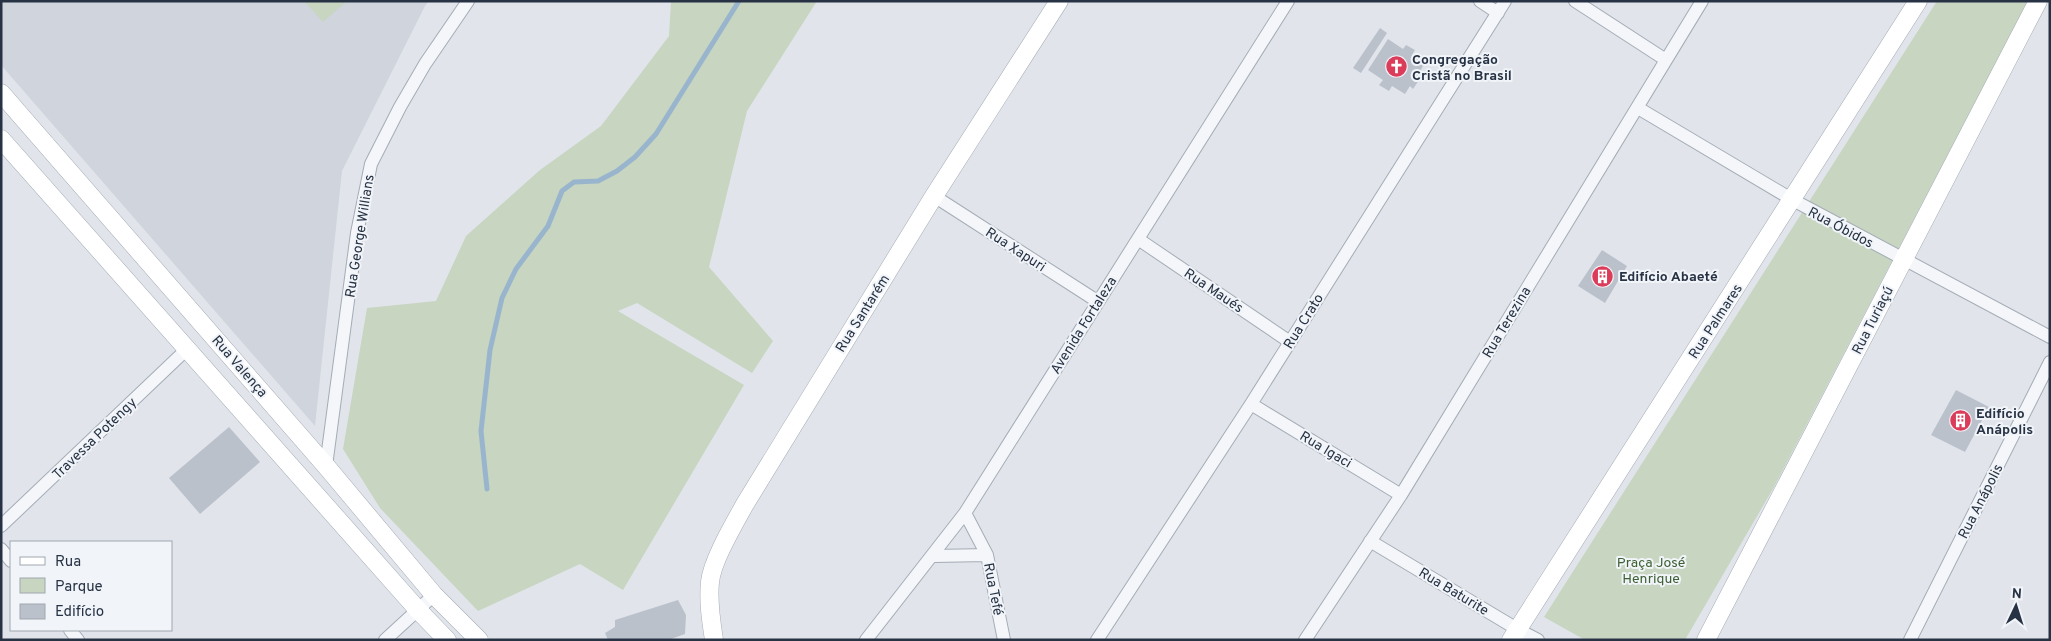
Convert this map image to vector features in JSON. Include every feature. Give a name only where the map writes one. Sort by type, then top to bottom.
[{"type":"street","name":"Rua George Willians","points":[[326,466],[357,233],[371,164],[400,107],[425,64],[468,1]]},
{"type":"street","name":"Rua Santarém","points":[[714,640],[709,598],[710,580],[724,543],[744,504],[934,196],[1059,1]]},
{"type":"street","name":"Avenida Fortaleza","points":[[866,640],[934,556],[965,513],[1288,1]]},
{"type":"street","points":[[1480,1],[1498,12]]},
{"type":"street","name":"Rua Crato","points":[[1097,640],[1251,404],[1505,1]]},
{"type":"street","points":[[1575,1],[1666,60]]},
{"type":"street","name":"Rua Terezina","points":[[1306,640],[1401,495],[1702,1]]},
{"type":"street","name":"Rua Palmares","points":[[1514,634],[1918,1]]},
{"type":"street","name":"Rua Turiaçú","points":[[1706,640],[2038,1]]},
{"type":"street","name":"Rua Valença","points":[[1,93],[326,466],[434,595],[479,640]]},
{"type":"street","name":"Rua Óbidos","points":[[1638,108],[1792,200],[2050,337]]},
{"type":"street","name":"Rua Valença","points":[[1,139],[418,610],[447,640]]},
{"type":"street","name":"Rua Xapuri","points":[[934,196],[1097,301]]},
{"type":"street","name":"Rua Maués","points":[[1138,239],[1290,342]]},
{"type":"street","name":"Travessa Potengy","points":[[1,526],[187,350]]},
{"type":"street","name":"Rua Anápolis","points":[[1910,640],[2050,362]]},
{"type":"street","name":"Rua Igaci","points":[[1251,404],[1401,495]]},
{"type":"street","name":"Rua Tefé","points":[[965,513],[988,554],[1004,640]]},
{"type":"street","name":"Rua Baturite","points":[[1370,541],[1514,634],[1538,640]]},
{"type":"street","points":[[1,549],[10,560]]},
{"type":"street","points":[[934,556],[988,554]]},
{"type":"street","points":[[385,640],[434,595]]},
{"type":"shaded area","points":[[1,1],[429,1],[342,171],[315,426],[1,65]]},
{"type":"green space","points":[[304,1],[347,1],[323,22]]},
{"type":"green space","points":[[671,1],[817,1],[747,111],[709,267],[773,341],[752,373],[637,303],[618,311],[744,385],[623,590],[580,564],[478,611],[380,508],[343,449],[367,308],[436,301],[466,236],[540,170],[601,126],[669,36]]},
{"type":"green space","name":"Praça José Henrique","points":[[1937,1],[2028,1],[1774,487],[1685,640],[1585,640],[1544,617]]},
{"type":"building","points":[[1380,28],[1387,33],[1361,73],[1353,68]]},
{"type":"building","name":"Congregação Cristã no Brasil","points":[[1388,39],[1403,49],[1406,45],[1415,50],[1412,55],[1425,63],[1420,71],[1423,74],[1413,89],[1410,86],[1405,94],[1392,86],[1389,91],[1379,85],[1383,80],[1368,70]]},
{"type":"building","name":"Edifício Abaeté","points":[[1602,250],[1627,266],[1605,303],[1578,286]]},
{"type":"building","name":"Edifício Anápolis","points":[[1956,390],[1989,407],[1965,452],[1931,435]]},
{"type":"building","points":[[229,427],[260,462],[200,514],[169,478]]},
{"type":"building","points":[[678,600],[686,615],[685,634],[668,640],[608,640],[605,633],[615,627],[615,620]]},
{"type":"waterway","points":[[487,489],[481,431],[490,350],[502,298],[516,269],[548,226],[562,191],[574,182],[598,181],[617,171],[635,157],[656,134],[739,1]]},
{"type":"place","name":"Congregação Cristã no Brasil","points":[[1396,67]]},
{"type":"place","name":"Edifício Abaeté","points":[[1603,276]]},
{"type":"place","name":"Edifício Anápolis","points":[[1960,421]]}]
